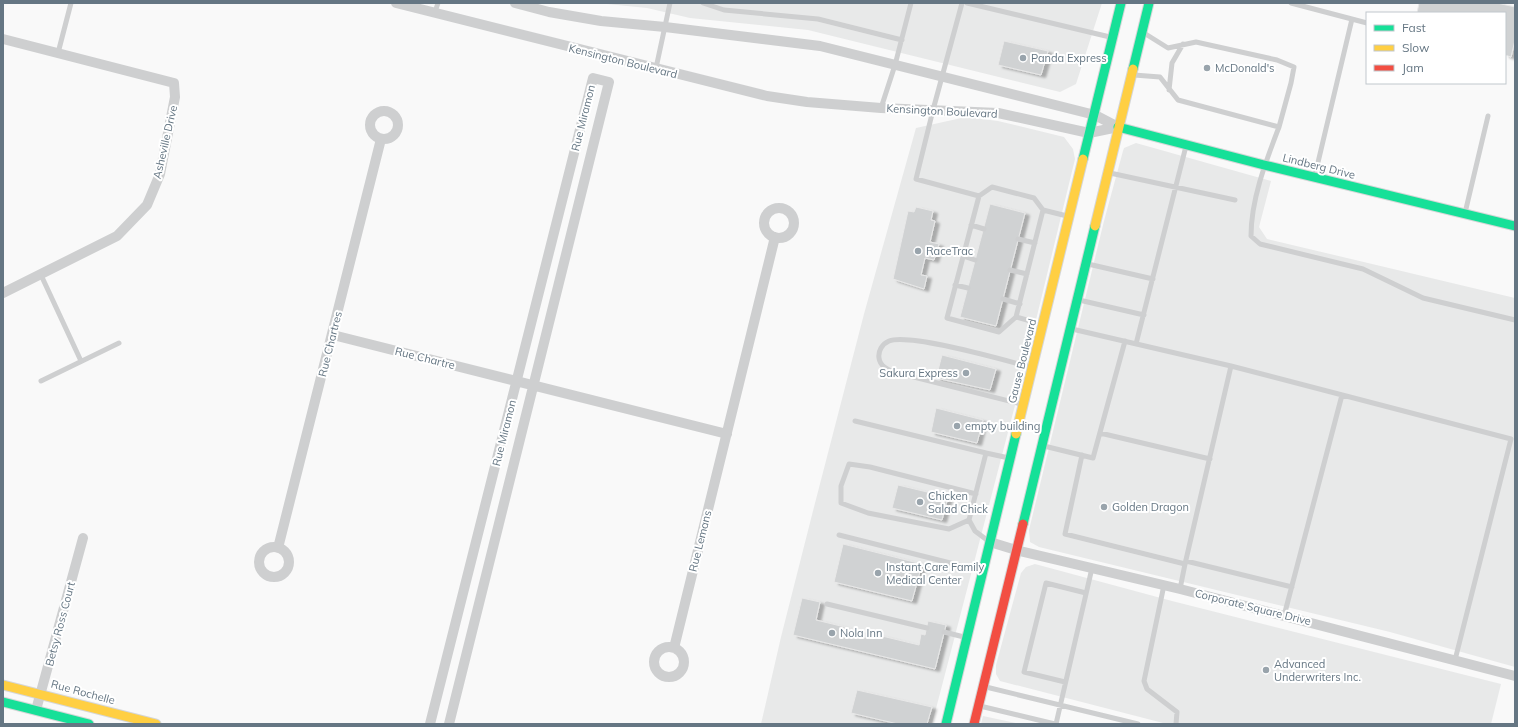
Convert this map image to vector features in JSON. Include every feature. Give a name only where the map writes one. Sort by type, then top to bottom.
[{"type":"main road","name":"Gause Boulevard","points":[[946,724],[1121,3]]},
{"type":"main road","points":[[974,724],[1149,3]]},
{"type":"main road","name":"Lindberg Drive","points":[[1118,127],[1264,165],[1515,226]]},
{"type":"main road","name":"Rue Rochelle","points":[[3,685],[156,724]]},
{"type":"main road","points":[[3,702],[89,724]]},
{"type":"street","name":"Kensington Boulevard","points":[[396,3],[436,8],[550,43],[767,96],[880,108],[998,113],[1089,133],[1118,127]]},
{"type":"street","name":"Kensington Boulevard","points":[[515,3],[549,12],[601,21],[665,27],[820,46],[1095,115],[1118,127]]},
{"type":"street","name":"Asheville Drive","points":[[3,39],[174,83],[175,97],[160,174],[147,205],[117,236],[3,293]]},
{"type":"street","name":"Rue Miramon","points":[[430,724],[593,78],[609,82],[449,724]]},
{"type":"street","name":"Rue Chartres","points":[[278,548],[333,335],[381,139]]},
{"type":"street","name":"Rue Lemans","points":[[674,648],[775,238]]},
{"type":"street","name":"Rue Chartre","points":[[333,335],[517,381]]},
{"type":"street","points":[[517,381],[727,434]]},
{"type":"street","name":"Betsy Ross Court","points":[[36,710],[83,538]]},
{"type":"street","name":"Corporate Square Drive","points":[[990,542],[1016,550],[1180,588],[1515,676]]},
{"type":"lane","points":[[58,53],[71,3]]},
{"type":"lane","points":[[656,68],[670,3]]},
{"type":"lane","points":[[703,3],[724,10],[818,19],[902,40]]},
{"type":"lane","points":[[880,108],[895,65],[911,3]]},
{"type":"lane","points":[[962,3],[916,179],[979,196]]},
{"type":"lane","points":[[967,3],[1113,38]]},
{"type":"lane","points":[[1291,3],[1366,22]]},
{"type":"lane","points":[[1314,177],[1352,19]]},
{"type":"lane","points":[[1143,32],[1168,48],[1196,42],[1277,60],[1294,67],[1279,127],[1264,165],[1251,222],[1251,236],[1260,244],[1363,269],[1422,298],[1515,320]]},
{"type":"lane","points":[[1169,90],[1172,64],[1183,44]]},
{"type":"lane","points":[[1133,74],[1160,77],[1178,100],[1279,127]]},
{"type":"lane","points":[[1465,214],[1488,116]]},
{"type":"lane","points":[[1136,344],[1186,145]]},
{"type":"lane","points":[[1107,172],[1235,200]]},
{"type":"lane","points":[[1043,210],[1016,317],[999,332],[947,318],[979,196],[992,187],[1034,198],[1043,210],[1070,216]]},
{"type":"lane","points":[[971,225],[984,229]]},
{"type":"lane","points":[[1018,239],[1035,244]]},
{"type":"lane","points":[[963,256],[975,260]]},
{"type":"lane","points":[[1085,263],[1153,279]]},
{"type":"lane","points":[[1010,270],[1027,274]]},
{"type":"lane","points":[[41,274],[81,361]]},
{"type":"lane","points":[[955,285],[968,288]]},
{"type":"lane","points":[[1003,299],[1020,304]]},
{"type":"lane","points":[[1076,299],[1144,315]]},
{"type":"lane","points":[[1016,317],[1043,324]]},
{"type":"lane","points":[[1069,328],[1231,366],[1511,439],[1456,660]]},
{"type":"lane","points":[[1024,405],[894,372],[885,368],[879,361],[879,354],[881,347],[889,341],[897,340],[946,345],[1033,368]]},
{"type":"lane","points":[[1041,445],[1093,458],[1125,341]]},
{"type":"lane","points":[[41,381],[119,343]]},
{"type":"lane","points":[[1180,588],[1231,366]]},
{"type":"lane","points":[[1284,616],[1342,395]]},
{"type":"lane","points":[[855,421],[1010,458]]},
{"type":"lane","points":[[1100,433],[1210,459]]},
{"type":"lane","points":[[986,452],[969,520],[974,531],[990,542]]},
{"type":"lane","points":[[1082,455],[1065,534],[1292,587]]},
{"type":"lane","points":[[969,520],[949,529],[868,513],[841,503],[841,486],[849,464],[870,467],[976,494]]},
{"type":"lane","points":[[840,535],[984,571]]},
{"type":"lane","points":[[979,705],[1055,724],[1092,568]]},
{"type":"lane","points":[[1065,682],[1024,672],[1046,583],[1086,593]]},
{"type":"lane","points":[[1164,585],[1144,681],[1147,689],[1177,712],[1176,724]]},
{"type":"lane","points":[[827,604],[927,628]]},
{"type":"lane","points":[[944,632],[967,638]]},
{"type":"lane","points":[[983,686],[1138,724]]},
{"type":"shaded area","points":[[597,3],[1102,3],[1076,84],[1060,92],[808,30],[690,18],[647,8]]},
{"type":"shaded area","points":[[966,117],[998,121],[1064,137],[1073,149],[1075,159],[1020,386],[932,724],[761,724],[781,637],[864,314],[916,128]]},
{"type":"shaded area","points":[[1136,143],[1271,181],[1259,227],[1267,239],[1515,298],[1515,667],[1390,632],[1039,547],[1030,542],[1029,530],[1104,221],[1124,148]]},
{"type":"shaded area","points":[[1035,564],[1172,601],[1501,684],[1491,724],[1167,724],[1000,681],[996,674],[996,665],[1021,573],[1026,567]]},
{"type":"shaded area","points":[[983,716],[1020,724],[981,724]]},
{"type":"building","points":[[1419,3],[1497,3],[1515,7],[1515,40],[1511,57],[1506,55],[1506,12],[1417,12]]},
{"type":"building","name":"Panda Express","points":[[1004,41],[1048,51],[1041,75],[998,65]]},
{"type":"building","name":"RaceTrac","points":[[990,204],[1025,213],[996,326],[960,317]]},
{"type":"building","name":"RaceTrac","points":[[916,207],[933,211],[931,220],[935,221],[930,242],[939,244],[934,260],[925,258],[921,275],[927,276],[924,289],[893,279],[908,211],[914,212]]},
{"type":"building","name":"Sakura Express","points":[[942,355],[996,369],[990,390],[936,378]]},
{"type":"building","name":"empty building","points":[[936,408],[983,420],[977,443],[931,432]]},
{"type":"building","name":"Chicken Salad Chick","points":[[898,485],[948,497],[942,520],[892,508]]},
{"type":"building","name":"Instant Care Family Medical Center","points":[[843,544],[922,564],[912,601],[834,582]]},
{"type":"building","name":"Nola Inn","points":[[802,598],[820,602],[816,620],[919,645],[921,634],[925,635],[928,621],[946,625],[935,669],[793,635]]},
{"type":"building","points":[[857,690],[932,707],[927,724],[898,724],[851,713]]},
{"type":"traffic: fast","points":[[1083,159],[1121,3]]},
{"type":"traffic: fast","points":[[1133,69],[1149,3]]},
{"type":"traffic: fast","points":[[1118,127],[1264,165],[1515,226]]},
{"type":"traffic: fast","points":[[1023,524],[1095,226]]},
{"type":"traffic: fast","points":[[946,724],[1016,434]]},
{"type":"traffic: fast","points":[[3,702],[89,724]]},
{"type":"traffic: slow","points":[[1095,226],[1133,69]]},
{"type":"traffic: slow","points":[[1016,434],[1083,159]]},
{"type":"traffic: slow","points":[[3,685],[156,724]]},
{"type":"traffic: jam","points":[[974,724],[1023,524]]},
{"type":"place","name":"Panda Express","points":[[1023,58]]},
{"type":"place","name":"McDonald's","points":[[1207,68]]},
{"type":"place","name":"RaceTrac","points":[[918,251]]},
{"type":"place","name":"Sakura Express","points":[[966,373]]},
{"type":"place","name":"empty building","points":[[957,426]]},
{"type":"place","name":"Chicken Salad Chick","points":[[920,502]]},
{"type":"place","name":"Golden Dragon","points":[[1104,507]]},
{"type":"place","name":"Instant Care Family Medical Center","points":[[878,573]]},
{"type":"place","name":"Nola Inn","points":[[832,633]]},
{"type":"place","name":"Advanced Underwriters Inc.","points":[[1266,670]]}]
